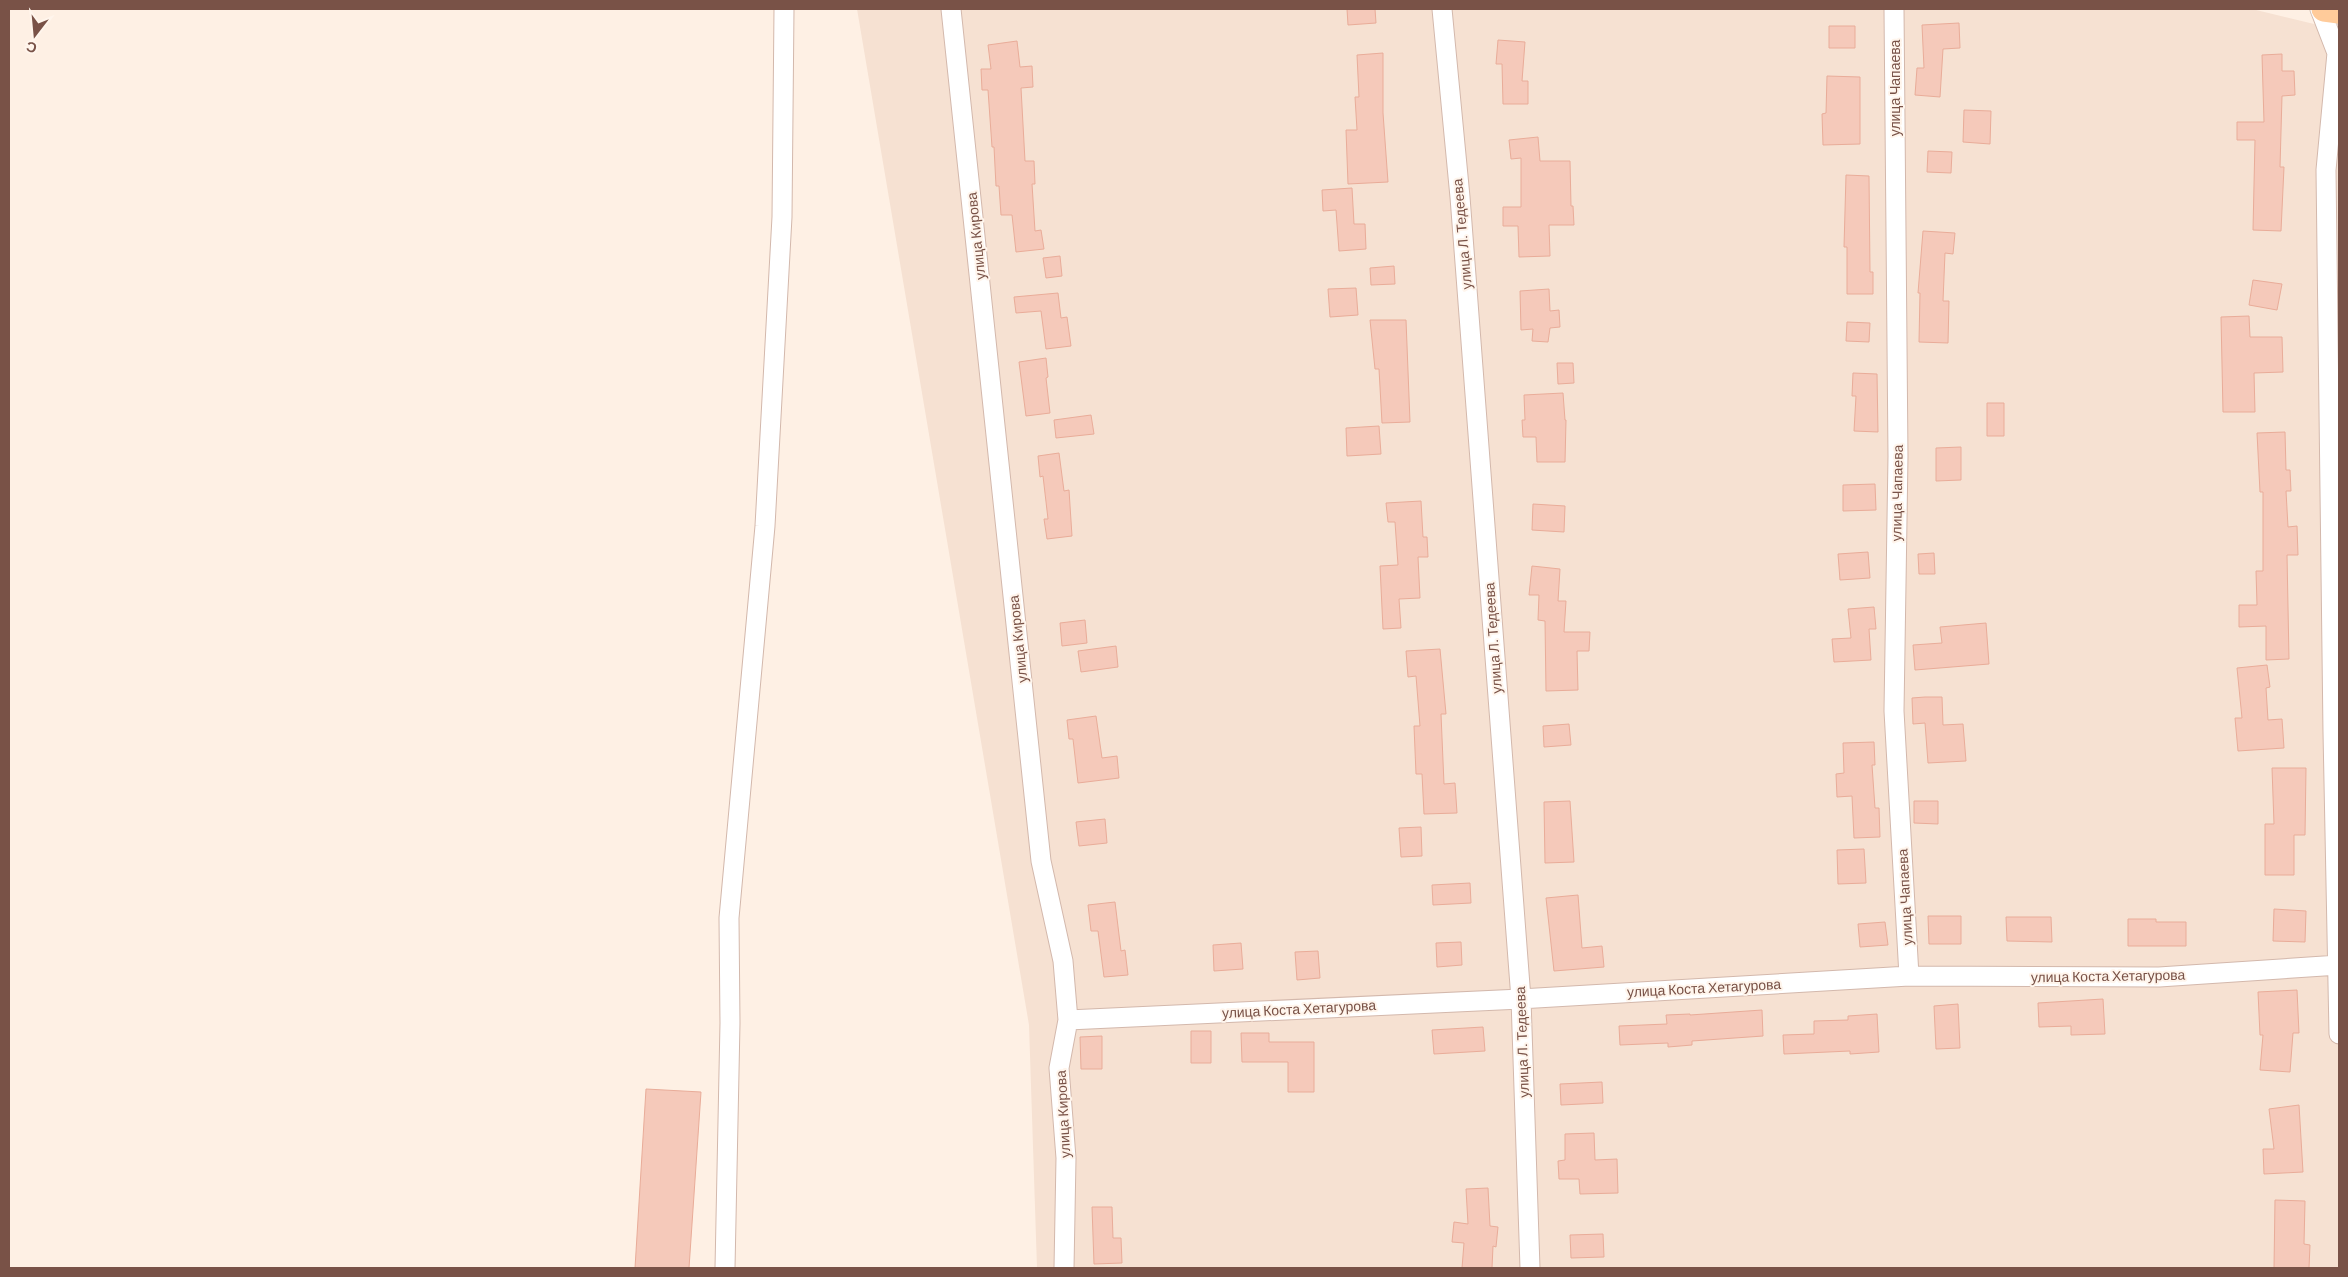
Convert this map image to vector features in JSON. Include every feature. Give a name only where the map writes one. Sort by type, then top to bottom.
[{"type":"main road","points":[[2322,9],[2339,12]]},
{"type":"street","points":[[725,1268],[730,1023],[729,918],[765,526],[782,218],[784,9]]},
{"type":"street","name":"улица Кирова","points":[[951,9],[1041,861],[1063,961],[1068,1020],[1059,1068],[1066,1158],[1064,1268]]},
{"type":"street","name":"улица Л. Тедеева","points":[[1442,9],[1460,197],[1521,999],[1530,1268]]},
{"type":"street","name":"улица Чапаева","points":[[1894,9],[1898,456],[1894,711],[1909,976]]},
{"type":"street","points":[[2322,9],[2337,53],[2326,170],[2339,1034]]},
{"type":"street","name":"улица Коста Хетагурова","points":[[1068,1020],[1521,999],[1909,976],[2159,977],[2338,965]]},
{"type":"shaded area","points":[[857,9],[2252,9],[2339,30],[2339,1268],[1037,1268],[1029,1025]]},
{"type":"building","points":[[1347,9],[1375,9],[1376,23],[1348,25]]},
{"type":"building","points":[[1959,23],[1960,48],[1943,49],[1940,97],[1915,95],[1917,68],[1924,68],[1922,25]]},
{"type":"building","points":[[1829,26],[1855,26],[1855,48],[1829,48]]},
{"type":"building","points":[[1498,40],[1525,42],[1522,81],[1528,81],[1528,104],[1503,104],[1502,64],[1496,64]]},
{"type":"building","points":[[1017,41],[1020,67],[1032,66],[1033,87],[1021,88],[1025,161],[1034,161],[1035,184],[1032,184],[1035,231],[1041,230],[1044,249],[1016,252],[1012,215],[1001,215],[999,186],[996,186],[988,90],[982,90],[981,69],[991,69],[988,45]]},
{"type":"building","points":[[1383,53],[1383,113],[1388,182],[1348,184],[1346,130],[1357,130],[1355,97],[1359,97],[1357,55]]},
{"type":"building","points":[[2282,54],[2282,71],[2294,71],[2295,95],[2282,96],[2280,167],[2284,167],[2281,231],[2253,230],[2255,140],[2237,140],[2237,122],[2264,122],[2262,55]]},
{"type":"building","points":[[1827,76],[1860,77],[1860,144],[1823,145],[1822,114],[1826,113]]},
{"type":"building","points":[[1964,110],[1991,111],[1990,144],[1963,142]]},
{"type":"building","points":[[1538,137],[1540,161],[1570,161],[1571,206],[1573,206],[1574,225],[1549,225],[1550,256],[1519,257],[1518,226],[1503,226],[1503,207],[1521,207],[1521,158],[1511,159],[1509,140]]},
{"type":"building","points":[[1928,151],[1952,152],[1951,173],[1927,172]]},
{"type":"building","points":[[1846,175],[1869,176],[1870,272],[1873,272],[1873,294],[1847,294],[1847,247],[1844,247]]},
{"type":"building","points":[[1352,188],[1354,224],[1365,224],[1366,249],[1339,251],[1336,210],[1323,211],[1322,190]]},
{"type":"building","points":[[1923,231],[1955,233],[1953,254],[1945,253],[1943,301],[1949,301],[1948,343],[1919,342],[1920,293],[1918,293]]},
{"type":"building","points":[[1060,256],[1062,276],[1046,278],[1043,258]]},
{"type":"building","points":[[1394,266],[1395,284],[1371,285],[1370,268]]},
{"type":"building","points":[[2253,280],[2282,284],[2277,310],[2249,305]]},
{"type":"building","points":[[1356,288],[1358,315],[1330,317],[1328,289]]},
{"type":"building","points":[[1549,289],[1550,311],[1559,310],[1560,327],[1550,328],[1548,342],[1532,341],[1533,329],[1521,330],[1520,291]]},
{"type":"building","points":[[1058,293],[1061,318],[1067,317],[1071,346],[1046,349],[1041,311],[1016,313],[1014,297]]},
{"type":"building","points":[[2249,316],[2250,337],[2282,337],[2283,372],[2254,373],[2255,412],[2223,412],[2221,317]]},
{"type":"building","points":[[1370,320],[1406,320],[1410,422],[1382,423],[1379,369],[1375,369]]},
{"type":"building","points":[[1847,322],[1870,323],[1869,342],[1846,341]]},
{"type":"building","points":[[1046,358],[1050,413],[1026,416],[1019,362]]},
{"type":"building","points":[[1557,363],[1573,363],[1574,383],[1558,384]]},
{"type":"building","points":[[1853,373],[1877,374],[1878,432],[1854,431],[1856,396],[1852,396]]},
{"type":"building","points":[[1563,393],[1566,420],[1565,462],[1537,462],[1536,437],[1523,437],[1522,420],[1525,420],[1524,395]]},
{"type":"building","points":[[1987,403],[2004,403],[2004,436],[1987,436]]},
{"type":"building","points":[[1091,415],[1094,434],[1056,438],[1054,420]]},
{"type":"building","points":[[1379,426],[1381,454],[1347,456],[1346,428]]},
{"type":"building","points":[[2285,432],[2286,470],[2290,470],[2291,491],[2286,491],[2288,527],[2297,526],[2298,555],[2287,555],[2289,659],[2266,660],[2266,626],[2239,627],[2239,605],[2257,605],[2256,571],[2263,571],[2263,492],[2260,492],[2257,433]]},
{"type":"building","points":[[1961,447],[1961,480],[1936,481],[1936,448]]},
{"type":"building","points":[[1059,453],[1064,491],[1069,490],[1072,536],[1047,539],[1044,519],[1048,519],[1043,476],[1040,477],[1038,456]]},
{"type":"building","points":[[1875,484],[1876,510],[1843,511],[1843,485]]},
{"type":"building","points":[[1421,501],[1423,537],[1427,537],[1428,557],[1418,557],[1420,598],[1399,599],[1401,628],[1383,629],[1380,566],[1398,565],[1395,522],[1388,522],[1386,503]]},
{"type":"building","points":[[1533,504],[1565,506],[1564,532],[1532,530]]},
{"type":"building","points":[[1868,552],[1870,578],[1840,580],[1838,554]]},
{"type":"building","points":[[1934,553],[1935,574],[1919,574],[1918,554]]},
{"type":"building","points":[[1532,566],[1560,569],[1558,601],[1566,601],[1564,632],[1590,632],[1589,651],[1577,651],[1578,690],[1546,691],[1545,621],[1538,620],[1539,595],[1529,595]]},
{"type":"building","points":[[1874,607],[1876,629],[1869,629],[1871,660],[1834,662],[1832,639],[1851,638],[1848,609]]},
{"type":"building","points":[[1085,620],[1087,643],[1062,646],[1060,623]]},
{"type":"building","points":[[1986,623],[1989,664],[1915,670],[1913,645],[1942,643],[1940,627]]},
{"type":"building","points":[[1116,646],[1118,667],[1081,672],[1078,651]]},
{"type":"building","points":[[1440,649],[1446,714],[1441,714],[1444,784],[1455,783],[1457,813],[1424,814],[1422,774],[1416,774],[1414,726],[1420,726],[1416,676],[1408,677],[1406,651]]},
{"type":"building","points":[[2267,665],[2270,687],[2266,688],[2268,720],[2282,719],[2284,748],[2238,751],[2235,718],[2242,718],[2237,668]]},
{"type":"building","points":[[1942,697],[1943,725],[1963,724],[1966,761],[1928,763],[1925,723],[1913,724],[1912,698]]},
{"type":"building","points":[[1096,716],[1102,758],[1117,756],[1119,778],[1078,783],[1073,739],[1069,739],[1067,720]]},
{"type":"building","points":[[1569,724],[1571,745],[1544,747],[1543,726]]},
{"type":"building","points":[[1874,742],[1875,765],[1872,765],[1875,808],[1879,808],[1880,837],[1854,838],[1852,796],[1837,797],[1836,774],[1844,773],[1843,743]]},
{"type":"building","points":[[2272,768],[2306,768],[2305,835],[2294,835],[2294,875],[2265,875],[2265,824],[2274,824]]},
{"type":"building","points":[[1570,801],[1574,862],[1545,863],[1544,802]]},
{"type":"building","points":[[1914,801],[1938,801],[1938,824],[1914,823]]},
{"type":"building","points":[[1105,819],[1107,843],[1079,846],[1076,822]]},
{"type":"building","points":[[1421,827],[1422,856],[1401,857],[1399,828]]},
{"type":"building","points":[[1864,849],[1866,883],[1838,884],[1837,850]]},
{"type":"building","points":[[1470,883],[1471,903],[1433,905],[1432,885]]},
{"type":"building","points":[[1578,895],[1582,948],[1602,946],[1604,967],[1554,971],[1546,898]]},
{"type":"building","points":[[1115,902],[1121,951],[1125,950],[1128,975],[1104,977],[1098,931],[1091,931],[1088,905]]},
{"type":"building","points":[[2274,909],[2306,911],[2305,942],[2273,941]]},
{"type":"building","points":[[1928,916],[1961,916],[1961,944],[1929,944]]},
{"type":"building","points":[[2006,917],[2051,917],[2052,942],[2007,941]]},
{"type":"building","points":[[2128,919],[2156,919],[2156,922],[2186,922],[2186,946],[2128,946]]},
{"type":"building","points":[[1885,922],[1888,945],[1860,947],[1858,924]]},
{"type":"building","points":[[1461,942],[1462,965],[1437,967],[1436,943]]},
{"type":"building","points":[[1241,943],[1243,969],[1214,971],[1213,945]]},
{"type":"building","points":[[1318,951],[1320,978],[1297,980],[1295,952]]},
{"type":"building","points":[[2297,990],[2299,1033],[2293,1033],[2290,1072],[2260,1070],[2263,1035],[2260,1035],[2258,992]]},
{"type":"building","points":[[2103,999],[2105,1034],[2071,1035],[2071,1026],[2039,1027],[2038,1003]]},
{"type":"building","points":[[1958,1004],[1960,1048],[1936,1049],[1934,1006]]},
{"type":"building","points":[[1762,1010],[1763,1036],[1692,1041],[1692,1045],[1668,1047],[1668,1043],[1620,1045],[1619,1026],[1667,1024],[1666,1015]]},
{"type":"building","points":[[1877,1014],[1879,1052],[1850,1054],[1850,1051],[1784,1054],[1783,1035],[1814,1034],[1814,1021],[1848,1020],[1848,1016]]},
{"type":"building","points":[[1483,1027],[1485,1051],[1434,1054],[1432,1030]]},
{"type":"building","points":[[1191,1031],[1211,1031],[1211,1063],[1191,1063]]},
{"type":"building","points":[[1241,1033],[1269,1033],[1269,1042],[1314,1042],[1314,1092],[1288,1092],[1288,1062],[1242,1062]]},
{"type":"building","points":[[1102,1036],[1102,1069],[1081,1069],[1080,1037]]},
{"type":"building","points":[[1602,1082],[1603,1103],[1561,1105],[1560,1084]]},
{"type":"building","points":[[646,1089],[701,1092],[689,1268],[635,1268]]},
{"type":"building","points":[[2299,1105],[2303,1172],[2264,1174],[2263,1149],[2274,1149],[2269,1109]]},
{"type":"building","points":[[1594,1133],[1595,1160],[1617,1159],[1618,1193],[1580,1194],[1579,1179],[1559,1179],[1558,1161],[1565,1160],[1565,1134]]},
{"type":"building","points":[[1488,1188],[1490,1226],[1498,1227],[1496,1247],[1493,1246],[1492,1268],[1462,1268],[1464,1243],[1452,1242],[1454,1222],[1468,1224],[1466,1189]]},
{"type":"building","points":[[2275,1200],[2305,1201],[2304,1244],[2310,1245],[2309,1268],[2274,1268]]},
{"type":"building","points":[[1092,1207],[1112,1207],[1113,1238],[1121,1238],[1122,1263],[1094,1264]]},
{"type":"building","points":[[1603,1234],[1604,1257],[1571,1258],[1570,1235]]}]
